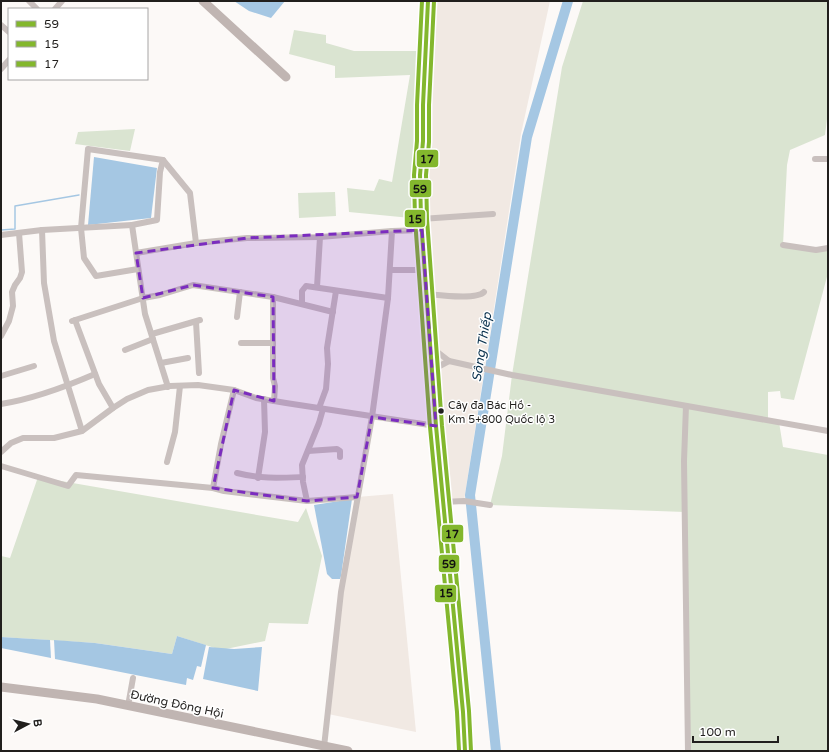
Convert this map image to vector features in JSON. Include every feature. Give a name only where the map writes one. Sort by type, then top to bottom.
[{"type":"highway","points":[[428,1],[423,105],[423,141],[420,174],[421,218],[436,426],[463,712],[465,751]]},
{"type":"street","points":[[29,1],[37,8]]},
{"type":"street","points":[[206,2],[286,77]]},
{"type":"street","points":[[1,69],[8,61]]},
{"type":"street","points":[[138,269],[96,276],[84,258],[81,228],[88,149],[163,160],[190,193],[196,243]]},
{"type":"street","points":[[815,159],[828,159]]},
{"type":"street","points":[[1,235],[42,230],[132,225],[157,220],[160,172],[163,160]]},
{"type":"street","points":[[421,218],[493,214]]},
{"type":"street","points":[[132,225],[145,314],[168,387]]},
{"type":"street","points":[[42,230],[44,283],[54,341],[82,431]]},
{"type":"street","points":[[136,253],[196,243],[247,238],[320,237],[422,230]]},
{"type":"street","points":[[324,747],[341,592],[372,417],[388,298],[392,231]]},
{"type":"street","points":[[1,336],[9,321],[13,306],[12,292],[14,285],[20,278],[22,272],[20,233]]},
{"type":"street","points":[[317,287],[320,237]]},
{"type":"street","points":[[783,245],[816,250],[828,248]]},
{"type":"street","points":[[390,270],[425,270]]},
{"type":"street","points":[[113,408],[99,384],[73,320],[143,298],[160,295],[193,285],[273,296],[333,312]]},
{"type":"street","points":[[302,304],[302,291],[304,287],[317,287],[388,298]]},
{"type":"street","points":[[307,501],[302,465],[319,423],[326,389],[328,364],[327,348],[336,291]]},
{"type":"street","points":[[237,317],[240,292]]},
{"type":"street","points":[[427,294],[474,296],[484,292]]},
{"type":"street","points":[[273,296],[274,401]]},
{"type":"street","points":[[125,350],[153,336],[198,321],[199,373]]},
{"type":"street","points":[[240,343],[273,343]]},
{"type":"street","points":[[431,347],[449,361],[469,366],[828,431]]},
{"type":"street","points":[[161,364],[188,358]]},
{"type":"street","points":[[432,370],[449,361]]},
{"type":"street","points":[[1,376],[34,366]]},
{"type":"street","points":[[1,404],[19,401],[68,385],[95,374]]},
{"type":"street","points":[[1,452],[11,443],[23,438],[54,438],[82,431],[128,399],[148,390],[180,386],[198,385],[234,390],[274,401],[436,426]]},
{"type":"street","points":[[167,462],[175,432],[180,386]]},
{"type":"street","points":[[213,488],[221,444],[234,390]]},
{"type":"street","points":[[258,478],[265,432],[264,399]]},
{"type":"street","points":[[686,406],[684,461],[688,751]]},
{"type":"street","points":[[308,451],[337,449],[340,451],[340,458]]},
{"type":"street","points":[[1,466],[68,486],[76,475],[213,488],[224,491],[307,501],[357,497]]},
{"type":"street","points":[[237,473],[258,478],[303,477]]},
{"type":"street","points":[[444,502],[464,501],[488,504]]},
{"type":"street","points":[[128,706],[133,678]]},
{"type":"street","name":"Đường Đông Hội","points":[[1,686],[97,699],[348,751]]},
{"type":"highlighted area","points":[[422,230],[436,426],[372,417],[357,497],[307,501],[213,488],[234,390],[274,401],[273,297],[193,285],[143,298],[136,253],[247,238]]},
{"type":"shaded area","points":[[428,1],[550,1],[521,134],[464,501],[443,502],[422,230]]},
{"type":"shaded area","points":[[393,494],[416,732],[328,714],[341,592],[357,497]]},
{"type":"green space","points":[[583,1],[828,1],[828,111],[825,135],[790,150],[787,165],[783,245],[828,249],[828,273],[794,400],[781,398],[780,391],[768,392],[768,420],[779,422],[783,447],[828,455],[828,751],[689,751],[685,512],[490,505],[502,456],[512,375],[562,67]]},
{"type":"green space","points":[[294,30],[326,35],[326,43],[354,51],[426,51],[421,219],[349,212],[347,188],[374,191],[379,179],[392,182],[410,75],[335,78],[335,66],[289,54]]},
{"type":"green space","points":[[135,129],[130,151],[75,144],[78,132]]},
{"type":"green space","points":[[335,192],[336,216],[299,218],[298,193]]},
{"type":"green space","points":[[38,477],[298,522],[306,508],[322,556],[308,624],[269,623],[265,641],[221,650],[177,636],[172,654],[95,643],[1,637],[1,556],[10,558]]},
{"type":"water","points":[[234,1],[285,1],[271,18],[249,11]]},
{"type":"water","points":[[94,157],[157,168],[151,218],[88,225]]},
{"type":"water","points":[[352,499],[341,576],[340,579],[332,579],[327,574],[314,505]]},
{"type":"water","points":[[177,636],[206,645],[201,667],[197,666],[193,680],[187,678],[186,685],[55,659],[54,640],[95,643],[172,654]]},
{"type":"water","points":[[1,637],[50,640],[51,658],[1,648]]},
{"type":"water","points":[[209,647],[234,649],[262,647],[258,691],[203,679]]},
{"type":"waterway","name":"Sông Thiếp","points":[[496,751],[470,495],[527,137],[568,1]]},
{"type":"waterway","points":[[1,230],[15,229],[15,206],[79,195]]},
{"type":"transit line","name":"15","points":[[422,1],[417,105],[417,141],[414,175],[415,219],[430,427],[457,712],[459,751]]},
{"type":"transit line","name":"59","points":[[428,1],[423,105],[423,141],[420,175],[421,219],[436,426],[463,712],[465,751]]},
{"type":"transit line","name":"17","points":[[434,1],[429,105],[429,142],[426,175],[427,219],[442,426],[469,711],[471,751]]},
{"type":"place","name":"Cây đa Bác Hồ - Km 5+800 Quốc lộ 3","points":[[441,411]]}]
